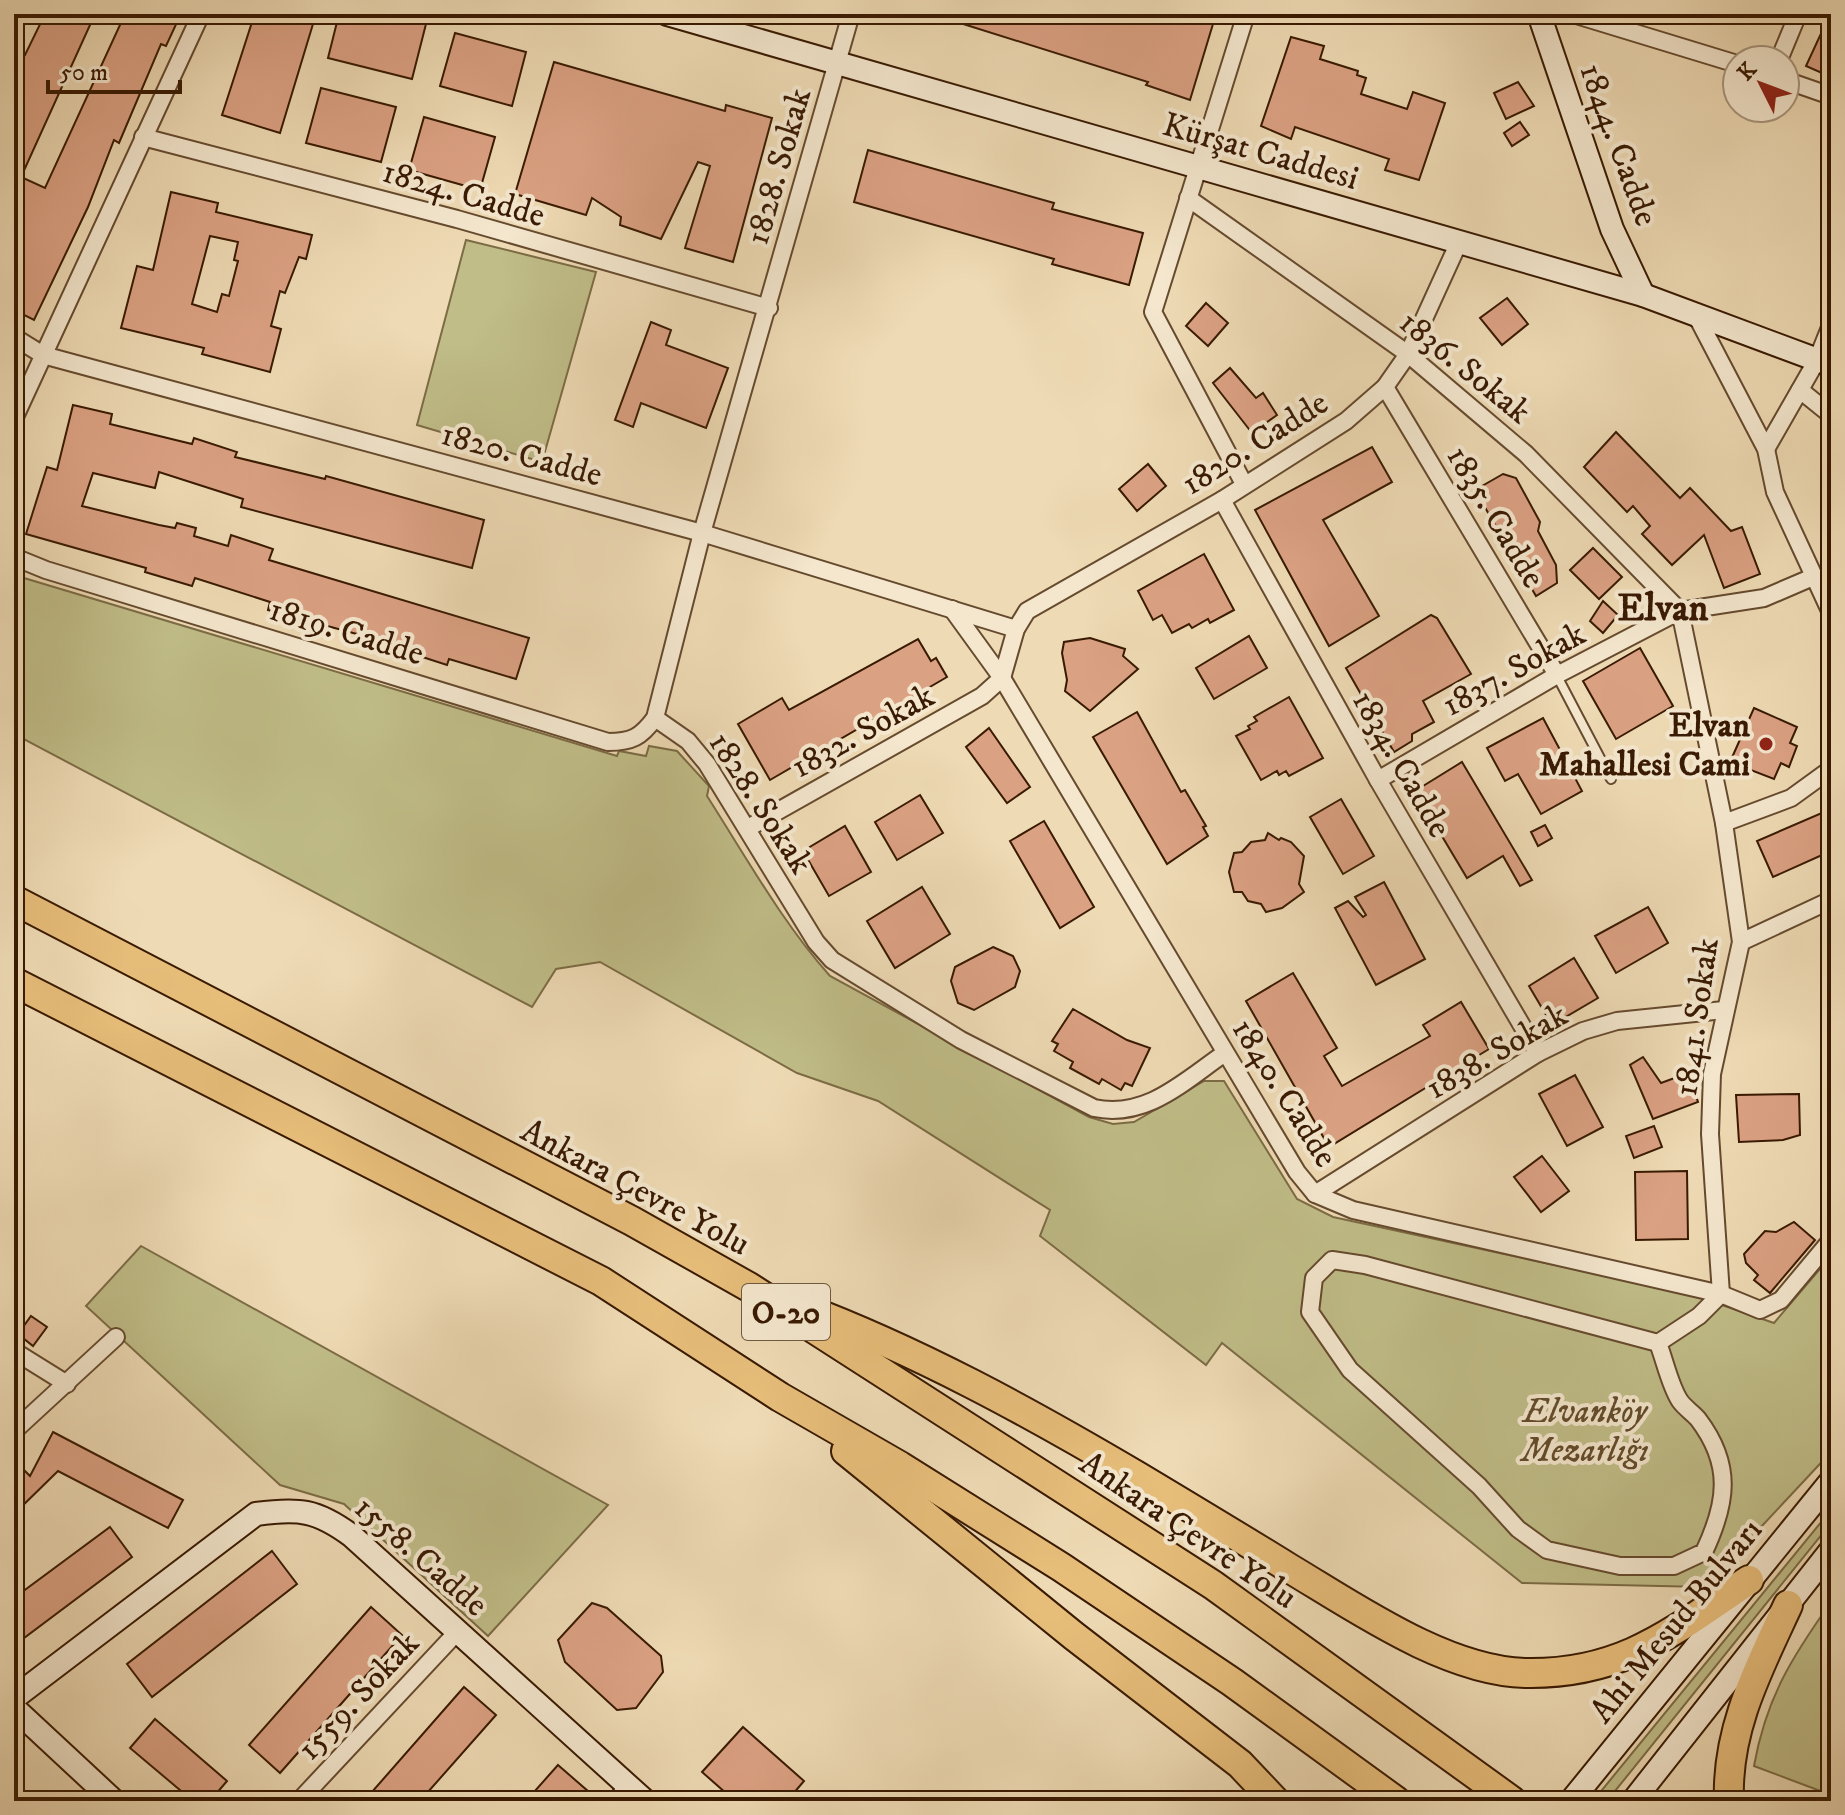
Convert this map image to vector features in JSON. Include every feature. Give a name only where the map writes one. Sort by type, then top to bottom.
[{"type":"highway","name":"Ankara Çevre Yolu","points":[[14,900],[618,1214],[749,1287],[1213,1585],[1512,1801]]},
{"type":"highway","name":"O-20","points":[[14,982],[601,1281],[780,1397],[900,1466],[1061,1567],[1232,1682],[1396,1801]]},
{"type":"highway","points":[[749,1287],[872,1334],[988,1391],[1378,1621],[1451,1655],[1493,1668],[1546,1673],[1614,1661],[1651,1646],[1749,1580]]},
{"type":"highway","points":[[780,1397],[1074,1636],[1240,1764],[1275,1801]]},
{"type":"highway","points":[[1729,1801],[1728,1764],[1734,1737],[1746,1700],[1788,1605]]},
{"type":"street","points":[[14,419],[201,14]]},
{"type":"street","name":"Kürşat Caddesi","points":[[667,14],[1643,295],[1824,362]]},
{"type":"street","name":"1828. Sokak","points":[[851,14],[702,533],[655,718],[688,741],[748,828],[816,942],[832,960],[961,1040],[1094,1108],[1116,1113],[1135,1110],[1225,1053]]},
{"type":"street","points":[[1244,484],[1153,312],[1246,14]]},
{"type":"street","name":"1844. Cadde","points":[[1539,14],[1612,229],[1643,295]]},
{"type":"street","points":[[1573,14],[1721,59]]},
{"type":"street","points":[[1786,44],[1798,14]]},
{"type":"street","points":[[1801,86],[1831,96]]},
{"type":"street","name":"1824. Cadde","points":[[143,137],[457,219],[769,308]]},
{"type":"street","name":"1836. Sokak","points":[[1188,198],[1408,354],[1526,454],[1680,611]]},
{"type":"street","name":"1820. Cadde","points":[[1002,678],[1016,629],[1027,611],[1222,500],[1346,421],[1385,387],[1408,354],[1459,242]]},
{"type":"street","points":[[1696,315],[1766,449],[1775,492],[1831,613]]},
{"type":"street","points":[[1766,449],[1800,390],[1824,362],[1831,325]]},
{"type":"street","name":"1820. Cadde","points":[[14,337],[43,355],[702,533],[1016,629]]},
{"type":"street","name":"1835. Cadde","points":[[1385,387],[1557,675]]},
{"type":"street","points":[[1800,390],[1831,415]]},
{"type":"street","name":"1834. Cadde","points":[[1222,500],[1378,780],[1538,1053]]},
{"type":"street","name":"1819. Cadde","points":[[14,557],[46,570],[608,742],[626,742],[642,736],[655,718]]},
{"type":"street","name":"1837. Sokak","points":[[1378,780],[1557,675],[1680,611],[1764,598],[1813,577]]},
{"type":"street","name":"1840. Cadde","points":[[952,609],[1002,678],[1297,1172],[1315,1194],[1353,1210],[1721,1294],[1760,1310],[1781,1300],[1831,1240]]},
{"type":"street","name":"1841. Sokak","points":[[1680,611],[1724,823],[1741,942],[1712,1074],[1710,1134],[1721,1294]]},
{"type":"street","name":"1832. Sokak","points":[[748,828],[963,708],[1002,678]]},
{"type":"street","points":[[1724,823],[1791,798],[1831,769]]},
{"type":"street","points":[[1741,942],[1831,900]]},
{"type":"street","name":"1838. Sokak","points":[[1315,1194],[1538,1053],[1583,1031],[1617,1021],[1724,1010]]},
{"type":"street","points":[[1658,1343],[1679,1400],[1698,1419],[1717,1453],[1725,1480],[1719,1519],[1704,1552],[1674,1566],[1620,1566],[1547,1550],[1518,1529],[1479,1486],[1350,1370],[1310,1312],[1314,1278],[1332,1260],[1365,1265],[1658,1343],[1699,1316],[1721,1294]]},
{"type":"street","points":[[14,1431],[116,1337]]},
{"type":"street","points":[[14,1351],[67,1384]]},
{"type":"street","name":"Ahi Mesud Bulvarı","points":[[1571,1801],[1831,1481]]},
{"type":"street","name":"1558. Cadde","points":[[14,1698],[256,1514],[292,1509],[327,1517],[458,1631],[630,1796]]},
{"type":"street","points":[[1633,1801],[1831,1550]]},
{"type":"street","name":"1559. Sokak","points":[[299,1801],[458,1631]]},
{"type":"street","points":[[14,1708],[114,1801]]},
{"type":"lane","points":[[1557,675],[1611,779]]},
{"type":"green space","points":[[466,240],[596,272],[542,462],[417,425]]},
{"type":"green space","name":"Elvanköy Mezarlığı","points":[[14,575],[617,756],[619,751],[646,756],[649,746],[677,751],[709,786],[707,796],[750,866],[796,934],[830,976],[1089,1117],[1113,1124],[1134,1122],[1204,1081],[1224,1081],[1297,1199],[1333,1217],[1693,1295],[1774,1323],[1831,1256],[1831,1452],[1705,1587],[1522,1583],[1222,1343],[1206,1365],[1040,1236],[1050,1210],[878,1101],[797,1073],[600,962],[556,969],[532,1007],[14,734]]},
{"type":"green space","points":[[141,1246],[608,1505],[488,1636],[344,1504],[280,1485],[86,1306]]},
{"type":"green space","points":[[1831,1510],[1831,1523],[1607,1801],[1593,1801]]},
{"type":"green space","points":[[1831,1602],[1831,1795],[1754,1766],[1766,1719],[1782,1679]]},
{"type":"building","points":[[45,14],[95,14],[21,177],[45,188],[125,14],[171,14],[179,18],[166,46],[161,44],[119,143],[114,140],[88,207],[34,320],[14,310],[14,65],[20,53],[25,55]]},
{"type":"building","points":[[261,14],[316,14],[280,133],[222,115],[254,16],[260,17]]},
{"type":"building","points":[[339,14],[387,14],[426,24],[412,79],[328,58]]},
{"type":"building","points":[[942,14],[1216,14],[1190,100],[1146,85],[1148,82],[941,17]]},
{"type":"building","points":[[1831,14],[1831,77],[1806,66]]},
{"type":"building","points":[[455,33],[526,52],[512,106],[440,86]]},
{"type":"building","points":[[1291,37],[1324,46],[1320,59],[1358,71],[1357,75],[1366,78],[1361,94],[1407,109],[1413,92],[1445,103],[1419,180],[1385,170],[1389,159],[1295,127],[1291,139],[1261,126]]},
{"type":"building","points":[[554,62],[725,111],[726,105],[772,118],[733,262],[685,248],[710,166],[698,162],[661,239],[620,225],[621,217],[592,198],[586,215],[515,194]]},
{"type":"building","points":[[1518,82],[1534,106],[1506,119],[1494,93]]},
{"type":"building","points":[[321,88],[396,107],[381,162],[306,143]]},
{"type":"building","points":[[424,117],[495,137],[480,190],[409,170]]},
{"type":"building","points":[[1520,122],[1529,135],[1512,146],[1504,133]]},
{"type":"building","points":[[868,150],[1054,203],[1052,209],[1143,233],[1129,285],[1052,264],[1054,259],[854,202]]},
{"type":"building","points":[[171,192],[218,203],[216,212],[312,235],[306,259],[299,257],[285,293],[280,291],[271,326],[281,329],[270,372],[202,354],[204,348],[121,328],[137,266],[153,270]],"holes":[[[210,236],[238,242],[234,260],[238,261],[229,296],[222,294],[217,312],[192,304]]]},
{"type":"building","points":[[1507,298],[1528,324],[1502,345],[1480,318]]},
{"type":"building","points":[[1206,303],[1228,323],[1208,346],[1186,326]]},
{"type":"building","points":[[651,322],[671,330],[666,345],[728,368],[706,428],[641,403],[633,427],[615,420]]},
{"type":"building","points":[[1230,368],[1256,398],[1263,393],[1277,415],[1252,433],[1213,383]]},
{"type":"building","points":[[73,405],[112,414],[110,424],[192,444],[194,438],[237,452],[235,457],[325,479],[326,476],[484,520],[472,568],[241,507],[243,499],[159,472],[155,488],[93,473],[82,506],[159,525],[175,528],[177,523],[196,528],[194,536],[228,546],[231,535],[273,549],[269,560],[529,638],[516,679],[449,659],[447,665],[404,651],[405,647],[268,610],[270,602],[195,578],[192,586],[145,572],[146,568],[26,534],[47,467],[57,470]]},
{"type":"building","points":[[1616,432],[1680,498],[1690,488],[1731,531],[1742,527],[1760,574],[1724,588],[1704,535],[1672,565],[1642,534],[1650,526],[1633,506],[1627,512],[1584,467]]},
{"type":"building","points":[[1372,447],[1392,482],[1323,520],[1379,616],[1329,646],[1255,510]]},
{"type":"building","points":[[1148,464],[1166,486],[1137,511],[1119,489]]},
{"type":"building","points":[[1503,474],[1516,478],[1540,522],[1538,531],[1556,565],[1557,583],[1536,596],[1475,490]]},
{"type":"building","points":[[1593,548],[1622,577],[1599,599],[1570,570]]},
{"type":"building","points":[[1204,554],[1234,610],[1210,623],[1208,619],[1192,628],[1189,624],[1172,633],[1162,615],[1153,620],[1138,591]]},
{"type":"building","points":[[1603,601],[1618,615],[1603,633],[1590,621]]},
{"type":"building","points":[[1431,615],[1437,618],[1471,674],[1423,701],[1434,722],[1412,734],[1412,741],[1394,752],[1346,668]]},
{"type":"building","points":[[1249,636],[1267,668],[1214,699],[1196,668]]},
{"type":"building","points":[[1090,638],[1125,649],[1123,656],[1138,669],[1090,711],[1065,691],[1067,680],[1062,653],[1064,642]]},
{"type":"building","points":[[918,639],[931,661],[936,658],[947,677],[770,780],[738,724],[782,698],[789,710]]},
{"type":"building","points":[[1640,648],[1673,706],[1616,739],[1583,681]]},
{"type":"building","points":[[1289,697],[1323,758],[1289,776],[1286,771],[1279,775],[1277,771],[1261,780],[1236,736],[1250,729],[1248,726],[1257,721],[1254,717]]},
{"type":"building","name":"Elvan Mahallesi Cami","points":[[1754,708],[1797,727],[1790,743],[1797,746],[1789,767],[1781,763],[1774,779],[1730,762]]},
{"type":"building","points":[[1137,712],[1181,792],[1185,790],[1206,826],[1203,827],[1208,836],[1167,864],[1093,737]]},
{"type":"building","points":[[1543,718],[1582,791],[1541,814],[1518,774],[1505,781],[1487,748]]},
{"type":"building","points":[[989,728],[1030,787],[1007,803],[966,747]]},
{"type":"building","points":[[1462,762],[1532,880],[1520,886],[1503,856],[1467,878],[1415,791]]},
{"type":"building","points":[[920,795],[943,833],[897,860],[875,822]]},
{"type":"building","points":[[1341,799],[1374,856],[1343,874],[1310,817]]},
{"type":"building","points":[[1831,809],[1831,851],[1773,877],[1757,841]]},
{"type":"building","points":[[1044,821],[1094,907],[1060,928],[1010,841]]},
{"type":"building","points":[[1545,825],[1552,838],[1538,846],[1531,832]]},
{"type":"building","points":[[845,826],[871,872],[829,896],[803,851]]},
{"type":"building","points":[[1268,833],[1279,840],[1291,842],[1304,856],[1299,884],[1304,892],[1282,908],[1266,912],[1261,904],[1248,901],[1242,892],[1234,892],[1229,872],[1234,853],[1242,852],[1251,842],[1265,840]]},
{"type":"building","points":[[1384,882],[1425,959],[1376,985],[1335,908],[1348,901],[1363,917],[1366,915],[1355,897]]},
{"type":"building","points":[[922,887],[950,934],[895,968],[867,921]]},
{"type":"building","points":[[1648,907],[1668,943],[1616,973],[1595,936]]},
{"type":"building","points":[[993,947],[1013,956],[1020,971],[1015,987],[974,1010],[958,1003],[951,981],[955,967]]},
{"type":"building","points":[[1574,958],[1598,998],[1552,1025],[1529,986]]},
{"type":"building","points":[[1293,973],[1337,1048],[1324,1056],[1342,1086],[1430,1036],[1423,1025],[1461,1002],[1489,1049],[1329,1147],[1246,1001]]},
{"type":"building","points":[[1073,1009],[1127,1040],[1150,1048],[1132,1086],[1125,1083],[1121,1090],[1102,1079],[1099,1084],[1070,1068],[1073,1062],[1054,1051],[1058,1044],[1052,1041]]},
{"type":"building","points":[[1643,1057],[1661,1083],[1688,1073],[1698,1102],[1653,1119],[1630,1065]]},
{"type":"building","points":[[1575,1075],[1603,1127],[1567,1146],[1539,1094]]},
{"type":"building","points":[[1799,1094],[1800,1135],[1783,1140],[1739,1142],[1736,1095]]},
{"type":"building","points":[[1654,1126],[1662,1147],[1634,1158],[1626,1136]]},
{"type":"building","points":[[1542,1156],[1569,1191],[1541,1212],[1514,1177]]},
{"type":"building","points":[[1687,1171],[1688,1239],[1636,1240],[1635,1172]]},
{"type":"building","points":[[1794,1222],[1815,1240],[1770,1293],[1754,1280],[1758,1275],[1746,1263],[1744,1254],[1765,1231],[1776,1232]]},
{"type":"building","points":[[31,1316],[47,1327],[33,1346],[18,1334]]},
{"type":"building","points":[[53,1432],[183,1500],[168,1528],[58,1471],[14,1514],[14,1460],[30,1476]]},
{"type":"building","points":[[110,1527],[132,1557],[20,1641],[14,1633],[14,1598]]},
{"type":"building","points":[[272,1551],[297,1584],[152,1697],[127,1664]]},
{"type":"building","points":[[592,1603],[607,1608],[661,1656],[663,1672],[636,1708],[617,1710],[565,1662],[558,1640]]},
{"type":"building","points":[[371,1607],[402,1635],[280,1773],[249,1745]]},
{"type":"building","points":[[464,1687],[496,1715],[420,1801],[364,1801]]},
{"type":"building","points":[[155,1719],[227,1781],[210,1801],[193,1801],[130,1748]]},
{"type":"building","points":[[743,1727],[804,1781],[787,1801],[735,1801],[702,1772]]},
{"type":"building","points":[[558,1765],[589,1792],[582,1801],[526,1801]]},
{"type":"place","name":"Elvan Mahallesi Cami","points":[[1766,744]]},
{"type":"district","name":"Elvan","points":[[1663,607]]}]
